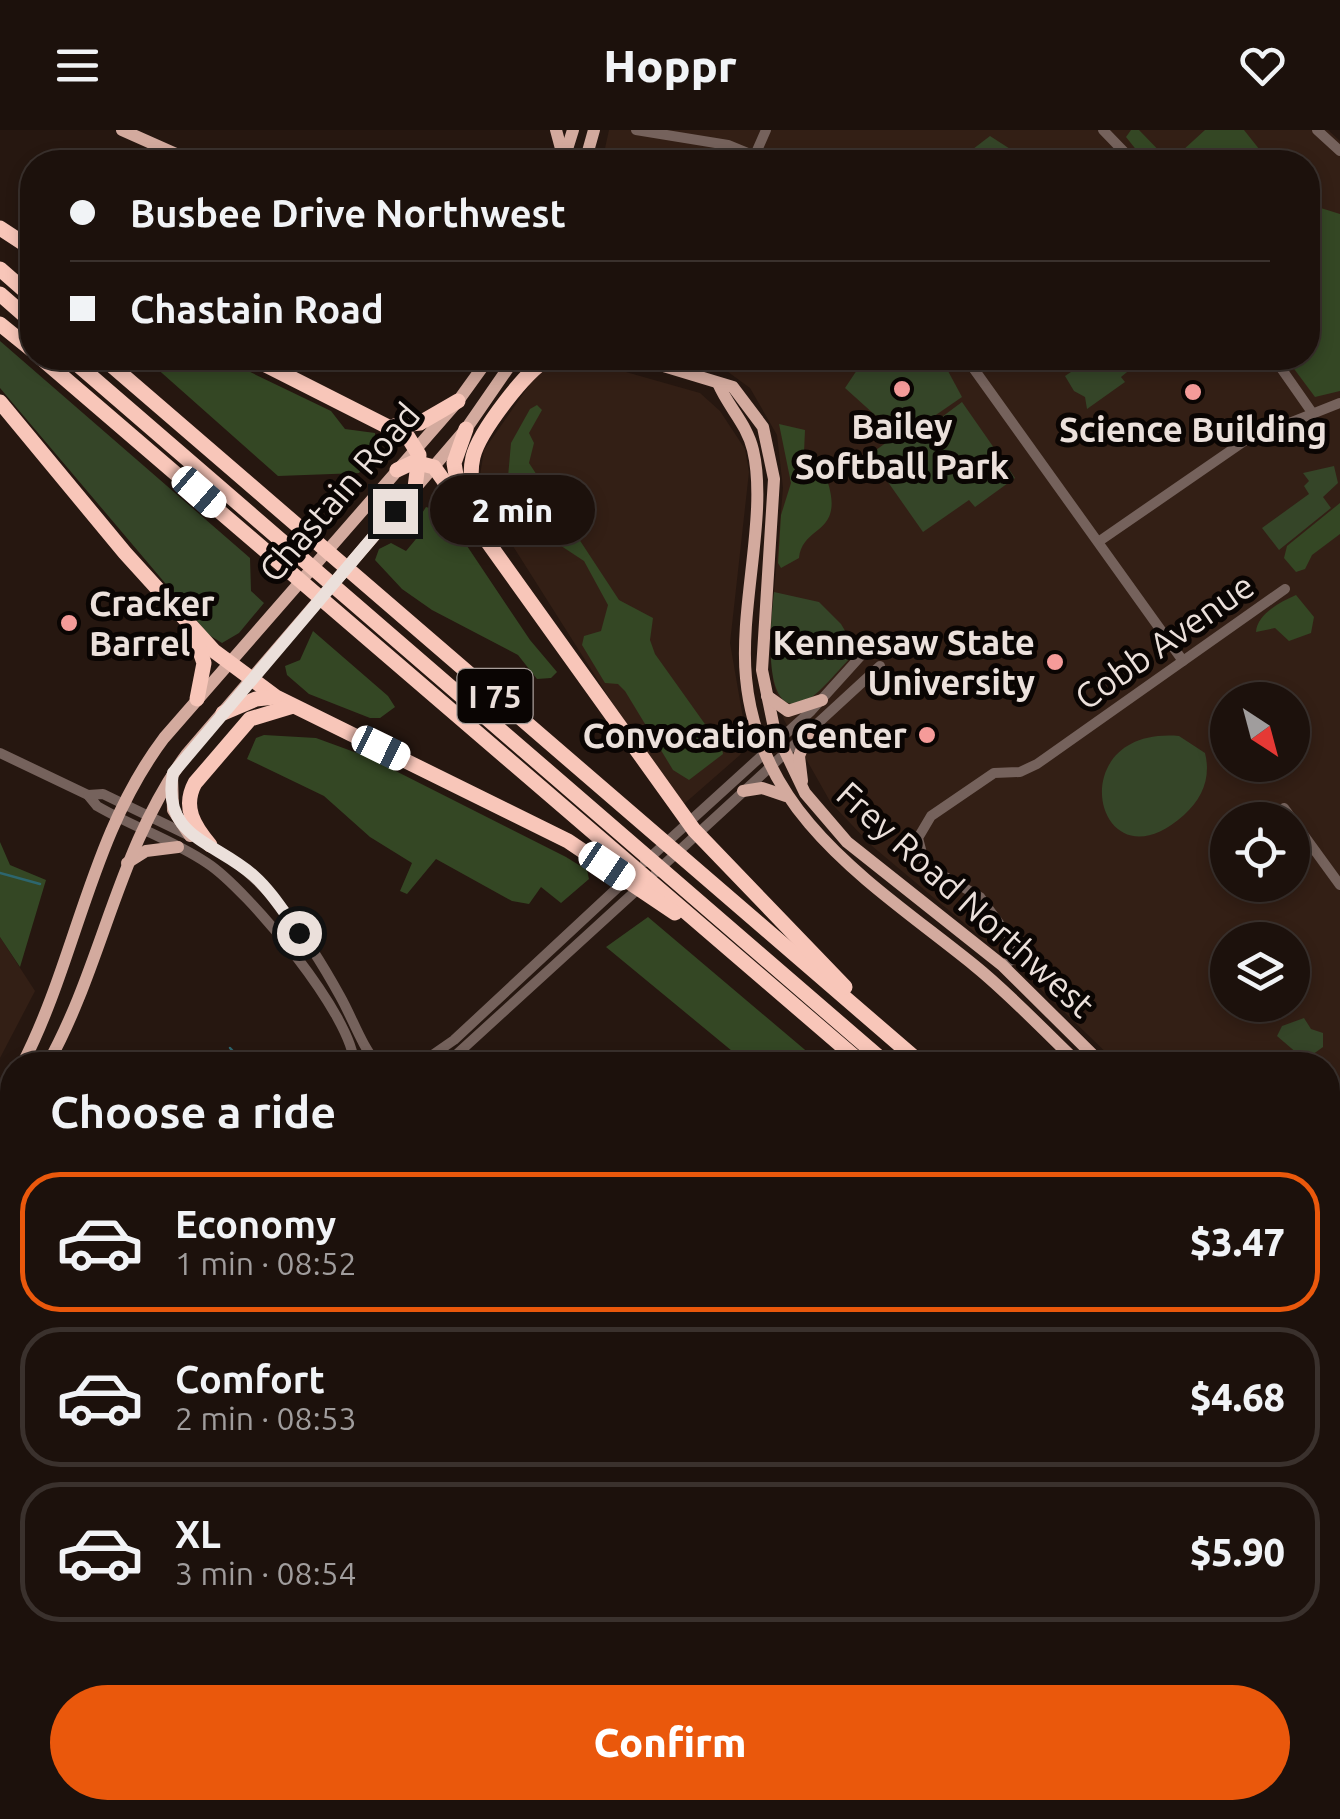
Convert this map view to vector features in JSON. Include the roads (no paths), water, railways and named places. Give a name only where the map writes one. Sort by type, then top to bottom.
[{"type":"highway","points":[[0,269],[20,286]]},
{"type":"highway","points":[[0,294],[20,314]]},
{"type":"highway","points":[[0,324],[20,340]]},
{"type":"highway","name":"I 75","points":[[55,370],[849,1052]]},
{"type":"highway","points":[[84,370],[873,1052]]},
{"type":"highway","name":"I 75","points":[[116,370],[908,1052]]},
{"type":"highway","points":[[277,370],[392,426],[423,459],[462,502],[694,830],[888,1035]]},
{"type":"highway","points":[[484,533],[472,483],[473,454],[534,370]]},
{"type":"highway","points":[[392,426],[420,422],[458,401]]},
{"type":"highway","points":[[0,402],[191,630],[276,697],[568,842],[716,938]]},
{"type":"highway","points":[[462,502],[454,462],[466,429]]},
{"type":"highway","points":[[397,470],[423,459]]},
{"type":"highway","points":[[415,488],[423,459]]},
{"type":"highway","points":[[191,630],[204,663],[197,699]]},
{"type":"highway","points":[[222,713],[256,698],[276,697]]},
{"type":"highway","points":[[210,845],[190,814],[190,793],[195,783],[250,719],[275,708],[294,706]]},
{"type":"main road","points":[[122,130],[167,150]]},
{"type":"main road","name":"Chastain Road","points":[[423,459],[478,370]]},
{"type":"main road","name":"Frey Road Northwest","points":[[676,370],[739,391],[766,434],[773,464],[761,646],[766,694],[781,746],[805,793],[847,842],[1002,965],[1091,1052]]},
{"type":"main road","name":"Chastain Road","points":[[423,459],[466,429],[507,372]]},
{"type":"main road","name":"Frey Road Northwest","points":[[718,383],[743,422],[756,464],[744,653],[750,706],[767,759],[786,796],[809,828],[843,863],[979,969],[1066,1052]]},
{"type":"main road","name":"Chastain Road","points":[[28,1052],[45,1016],[115,817],[149,758],[397,470]]},
{"type":"main road","name":"Chastain Road","points":[[53,1052],[77,999],[140,829],[173,773],[415,488]]},
{"type":"main road","points":[[766,694],[788,710],[822,700]]},
{"type":"main road","points":[[805,793],[799,756],[810,729]]},
{"type":"main road","points":[[173,773],[172,810],[190,836]]},
{"type":"main road","points":[[740,794],[762,788],[786,796]]},
{"type":"main road","points":[[125,864],[146,851],[178,847]]},
{"type":"street","points":[[636,130],[739,150]]},
{"type":"street","points":[[1103,130],[1122,150]]},
{"type":"street","points":[[1317,130],[1340,151]]},
{"type":"street","points":[[975,370],[1101,540],[1183,661]]},
{"type":"street","points":[[1282,370],[1311,412]]},
{"type":"street","points":[[1101,540],[1237,446],[1340,403]]},
{"type":"street","name":"Cobb Avenue","points":[[1002,965],[1022,955],[980,898],[925,866],[918,848],[921,829],[931,816],[994,773],[1020,772],[1037,764],[1284,590]]},
{"type":"street","points":[[462,1052],[740,794],[868,648]]},
{"type":"street","points":[[781,746],[810,729],[880,666]]},
{"type":"street","points":[[0,753],[88,795],[115,817],[207,862],[248,897],[314,982],[347,1038],[349,1052]]},
{"type":"street","points":[[437,1052],[726,786],[767,759]]},
{"type":"street","points":[[88,795],[103,794],[210,845],[245,868],[273,897],[330,978],[370,1052]]},
{"type":"street","points":[[1310,844],[1340,885]]},
{"type":"waterway","points":[[0,873],[40,884]]},
{"type":"waterway","points":[[230,1048],[234,1052]]},
{"type":"place","name":"Bailey Softball Park","points":[[902,389]]},
{"type":"place","name":"Science Building","points":[[1193,392]]},
{"type":"place","name":"Cracker Barrel","points":[[69,623]]},
{"type":"place","name":"Kennesaw State University","points":[[1055,662]]},
{"type":"place","name":"Convocation Center","points":[[927,735]]}]
